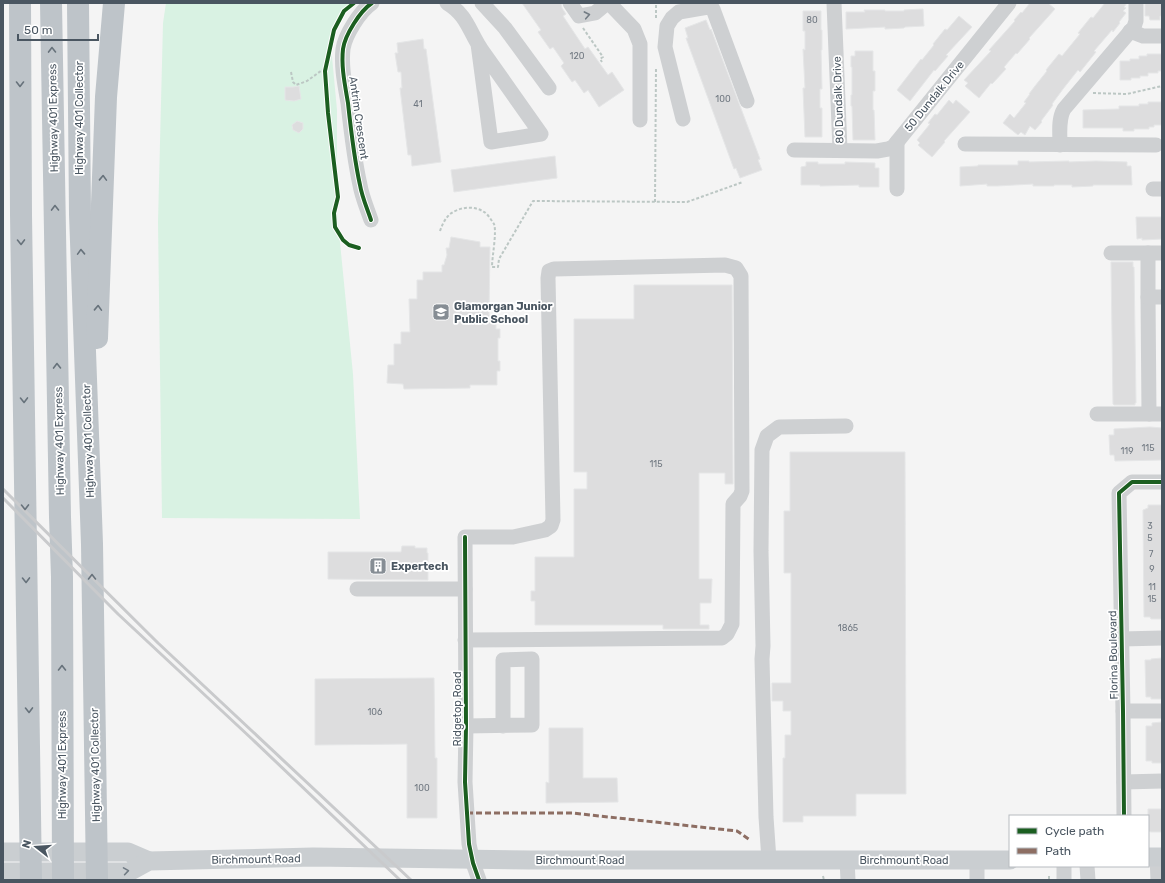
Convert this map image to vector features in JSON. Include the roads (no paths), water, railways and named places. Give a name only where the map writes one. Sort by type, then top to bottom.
[{"type":"highway","points":[[20,3],[21,215],[31,880]]},
{"type":"highway","name":"Highway 401 Express","points":[[51,3],[62,577],[63,880]]},
{"type":"highway","name":"Highway 401 Collector","points":[[78,3],[80,214],[91,536],[97,880]]},
{"type":"highway","points":[[91,536],[106,97],[114,3]]},
{"type":"main road","name":"Birchmount Road","points":[[3,852],[128,852],[149,861],[313,857],[530,860],[1009,860]]},
{"type":"main road","name":"Birchmount Road","points":[[3,872],[128,872],[149,861]]},
{"type":"street","name":"Antrim Crescent","points":[[371,220],[360,186],[350,133],[343,70],[343,48],[356,21],[372,3]]},
{"type":"street","points":[[447,3],[455,8],[466,20],[478,44],[541,134],[491,142],[478,44]]},
{"type":"street","points":[[482,3],[505,28],[549,88]]},
{"type":"street","points":[[570,3],[579,16],[595,13],[608,3],[634,29],[640,44],[640,120]]},
{"type":"street","name":"80 Dundalk Drive","points":[[794,150],[840,150],[834,3]]},
{"type":"street","name":"50 Dundalk Drive","points":[[840,150],[880,151],[893,147],[1010,3]]},
{"type":"street","points":[[1060,145],[1060,119],[1062,114],[1134,27],[1136,21],[1136,3]]},
{"type":"street","points":[[682,119],[665,47],[667,26],[672,18],[679,12],[708,5],[713,9],[747,101]]},
{"type":"street","points":[[1130,31],[1143,36],[1162,36]]},
{"type":"street","points":[[897,142],[897,189]]},
{"type":"street","points":[[965,144],[1156,145]]},
{"type":"street","points":[[1097,414],[1156,414],[1155,253],[1111,253]]},
{"type":"street","name":"Ridgetop Road","points":[[465,640],[722,638],[727,634],[732,624],[732,504],[740,496],[742,491],[741,276],[736,268],[725,266],[554,268],[550,271],[548,286],[553,520],[551,526],[545,530],[513,537],[465,537],[465,640],[466,726],[465,782],[469,844],[473,863],[479,880]]},
{"type":"street","points":[[769,860],[766,818],[760,550],[762,450],[767,436],[779,427],[846,426]]},
{"type":"street","name":"Florina Boulevard","points":[[1124,815],[1120,493],[1132,482],[1162,482]]},
{"type":"street","points":[[357,590],[465,589]]},
{"type":"street","points":[[1122,639],[1162,638]]},
{"type":"street","points":[[466,726],[503,726],[532,725],[532,659],[503,660],[503,726]]},
{"type":"street","points":[[1123,711],[1162,711]]},
{"type":"street","points":[[1124,782],[1162,781]]},
{"type":"street","points":[[1156,857],[1158,880]]},
{"type":"street","points":[[847,860],[848,880]]},
{"type":"street","points":[[977,860],[977,880]]},
{"type":"street","points":[[1064,867],[1064,880]]},
{"type":"street","points":[[1088,867],[1088,880]]},
{"type":"railway","points":[[3,489],[158,643],[411,880]]},
{"type":"railway","points":[[3,498],[118,614],[400,880]]},
{"type":"place","name":"Glamorgan Junior Public School","points":[[441,312]]},
{"type":"place","name":"Expertech","points":[[378,566]]}]
